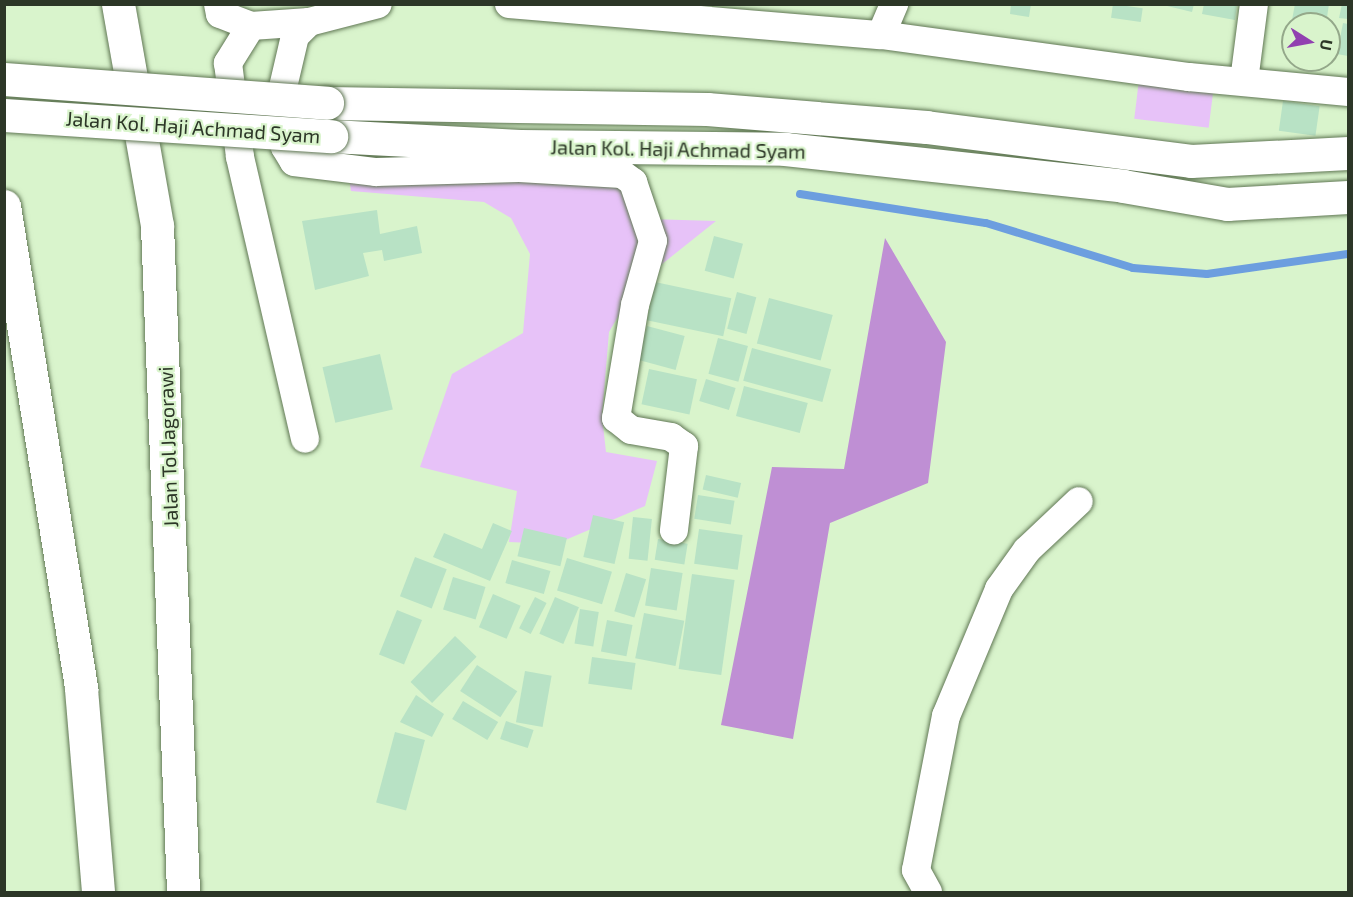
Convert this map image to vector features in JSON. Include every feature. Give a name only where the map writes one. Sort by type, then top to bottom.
[{"type":"main road","name":"Jalan Tol Jagorawi","points":[[117,4],[157,226],[183,892]]},
{"type":"main road","name":"Jalan Kol. Haji Achmad Syam","points":[[4,79],[327,103],[707,109],[926,127],[1191,161],[1348,153]]},
{"type":"main road","name":"Jalan Kol. Haji Achmad Syam","points":[[4,115],[520,146],[785,149],[1123,186],[1227,204],[1348,197]]},
{"type":"main road","points":[[4,206],[78,666],[98,892]]},
{"type":"street","points":[[218,4],[220,14],[251,26],[309,22],[378,4]]},
{"type":"street","points":[[509,4],[663,12],[881,35],[1348,92]]},
{"type":"street","points":[[881,35],[894,4]]},
{"type":"street","points":[[1244,81],[1254,4]]},
{"type":"street","points":[[309,22],[295,36],[283,87],[285,147],[294,162],[376,172],[530,169],[622,174],[633,182],[653,241],[635,305],[616,418],[631,430],[671,437],[684,446],[674,530]]},
{"type":"street","points":[[251,26],[228,63],[240,157],[305,439]]},
{"type":"street","points":[[928,892],[916,870],[928,790],[950,706],[999,589],[1027,550],[1079,501]]},
{"type":"shaded area","points":[[1139,80],[1213,89],[1209,128],[1134,119]]},
{"type":"shaded area","points":[[348,171],[622,174],[648,219],[716,221],[637,284],[609,332],[602,416],[606,452],[657,461],[645,506],[556,544],[509,542],[517,491],[420,467],[452,374],[523,333],[530,254],[511,218],[484,202],[351,191]]},
{"type":"shaded area","points":[[885,238],[946,342],[928,483],[830,523],[793,739],[721,725],[772,467],[844,469]]},
{"type":"building","points":[[1011,4],[1031,4],[1029,17],[1010,14]]},
{"type":"building","points":[[1113,4],[1143,8],[1141,22],[1111,18]]},
{"type":"building","points":[[1159,4],[1194,4],[1192,12]]},
{"type":"building","points":[[1204,4],[1237,4],[1235,20],[1202,14]]},
{"type":"building","points":[[1295,4],[1329,4],[1328,12],[1294,12]]},
{"type":"building","points":[[1342,4],[1348,4],[1348,19],[1341,18]]},
{"type":"building","points":[[1343,23],[1348,24],[1348,56],[1341,55]]},
{"type":"building","points":[[1283,101],[1320,106],[1315,136],[1279,131]]},
{"type":"building","points":[[377,210],[380,234],[417,226],[422,253],[384,261],[382,250],[363,253],[369,276],[315,290],[302,221]]},
{"type":"building","points":[[714,236],[743,244],[734,279],[705,271]]},
{"type":"building","points":[[655,282],[731,298],[723,336],[647,320]]},
{"type":"building","points":[[737,292],[756,297],[746,334],[727,329]]},
{"type":"building","points":[[769,298],[833,315],[821,360],[757,343]]},
{"type":"building","points":[[647,326],[685,336],[676,370],[638,360]]},
{"type":"building","points":[[718,338],[748,346],[738,382],[708,374]]},
{"type":"building","points":[[752,348],[831,369],[822,402],[743,381]]},
{"type":"building","points":[[380,354],[393,410],[335,423],[323,367]]},
{"type":"building","points":[[649,369],[697,379],[689,414],[642,404]]},
{"type":"building","points":[[706,379],[736,388],[729,410],[699,401]]},
{"type":"building","points":[[744,386],[808,403],[800,433],[736,416]]},
{"type":"building","points":[[706,475],[741,483],[738,498],[703,490]]},
{"type":"building","points":[[698,495],[735,501],[731,524],[694,519]]},
{"type":"building","points":[[593,515],[624,522],[615,564],[583,557]]},
{"type":"building","points":[[633,517],[652,519],[648,561],[629,559]]},
{"type":"building","points":[[493,523],[512,531],[490,581],[433,557],[444,533],[482,549]]},
{"type":"building","points":[[524,528],[567,538],[560,566],[517,556]]},
{"type":"building","points":[[699,529],[743,535],[738,570],[694,564]]},
{"type":"building","points":[[658,539],[688,544],[684,564],[655,560]]},
{"type":"building","points":[[415,557],[447,569],[432,608],[400,596]]},
{"type":"building","points":[[567,558],[612,572],[602,604],[557,591]]},
{"type":"building","points":[[512,560],[550,571],[544,594],[505,583]]},
{"type":"building","points":[[651,568],[683,573],[677,611],[645,606]]},
{"type":"building","points":[[626,573],[646,579],[634,617],[614,611]]},
{"type":"building","points":[[692,574],[735,580],[721,675],[679,669]]},
{"type":"building","points":[[453,577],[486,587],[476,619],[443,610]]},
{"type":"building","points":[[493,594],[521,606],[507,639],[479,627]]},
{"type":"building","points":[[535,597],[547,603],[531,634],[519,628]]},
{"type":"building","points":[[555,597],[579,607],[563,644],[539,634]]},
{"type":"building","points":[[580,609],[599,612],[593,647],[575,644]]},
{"type":"building","points":[[397,610],[422,620],[404,665],[379,655]]},
{"type":"building","points":[[644,613],[684,621],[675,666],[635,658]]},
{"type":"building","points":[[607,620],[633,625],[626,656],[601,651]]},
{"type":"building","points":[[455,636],[477,657],[432,703],[411,682]]},
{"type":"building","points":[[592,657],[636,663],[632,690],[588,684]]},
{"type":"building","points":[[477,665],[517,691],[500,717],[460,691]]},
{"type":"building","points":[[525,671],[552,676],[543,727],[516,722]]},
{"type":"building","points":[[416,695],[444,714],[432,737],[400,722]]},
{"type":"building","points":[[463,701],[498,722],[487,740],[452,719]]},
{"type":"building","points":[[506,721],[534,730],[528,748],[500,739]]},
{"type":"building","points":[[395,732],[425,740],[406,811],[376,803]]},
{"type":"waterway","points":[[800,194],[986,223],[1133,268],[1207,274],[1348,254]]}]
